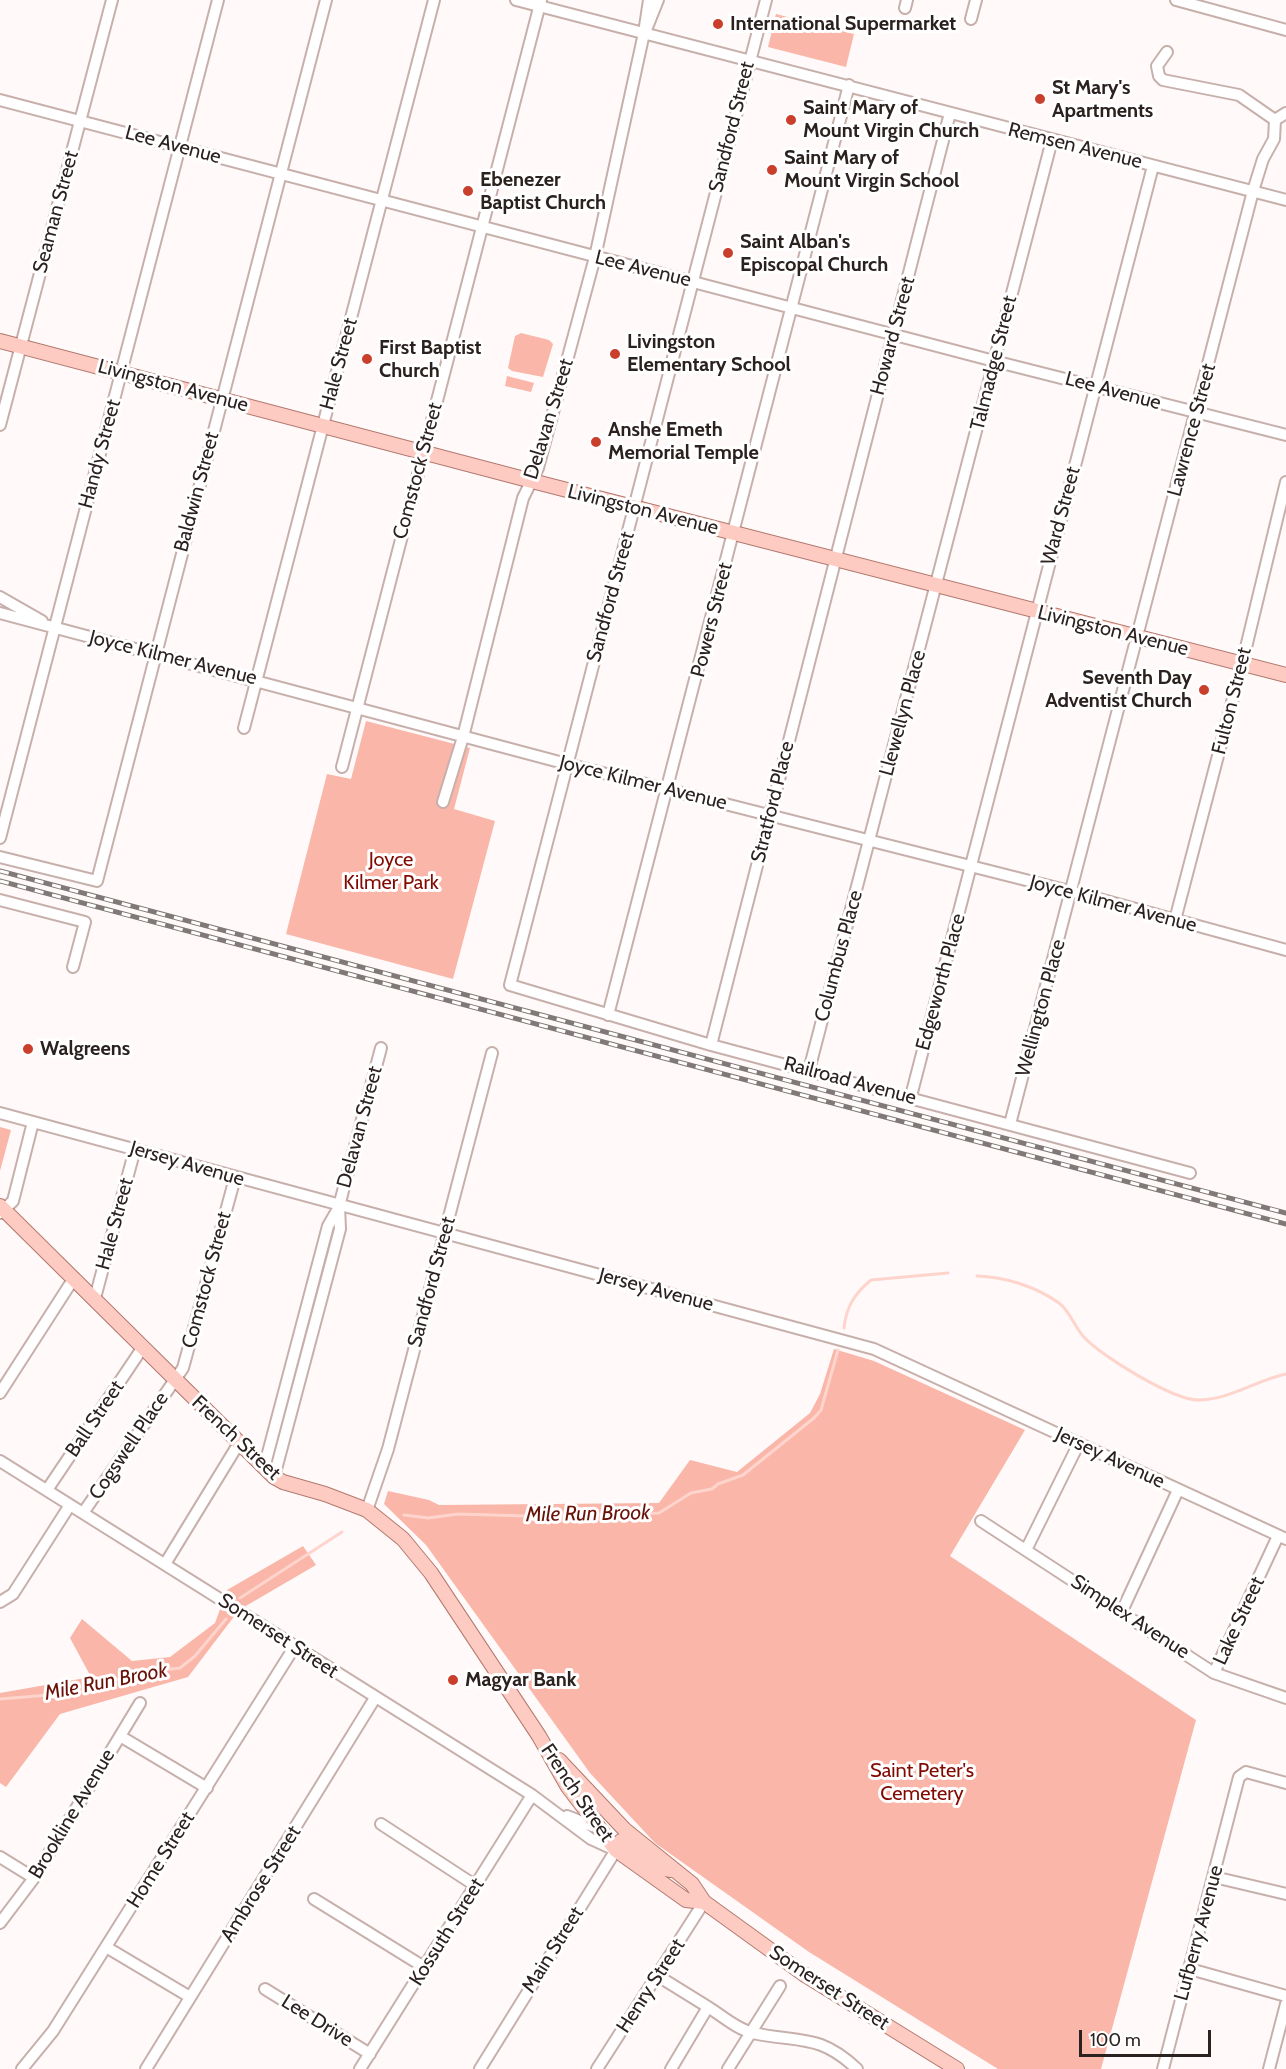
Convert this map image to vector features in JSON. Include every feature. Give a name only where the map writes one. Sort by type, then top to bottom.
[{"type":"main road","name":"Livingston Avenue","points":[[0,341],[634,508],[1286,675]]},
{"type":"main road","name":"French Street","points":[[1,1209],[74,1278],[269,1472],[283,1482],[325,1494],[367,1510],[403,1539],[431,1573],[539,1736],[568,1787],[600,1830],[621,1841]]},
{"type":"main road","name":"French Street","points":[[539,1736],[588,1793],[621,1841]]},
{"type":"main road","name":"Somerset Street","points":[[621,1841],[675,1871],[692,1884],[704,1902],[805,1975],[957,2069]]},
{"type":"main road","name":"Somerset Street","points":[[621,1841],[686,1900],[704,1902]]},
{"type":"street","name":"Seaman Street","points":[[0,425],[112,0]]},
{"type":"street","name":"Handy Street","points":[[0,838],[218,0]]},
{"type":"street","name":"Baldwin Street","points":[[0,857],[97,881],[154,654],[326,0]]},
{"type":"street","name":"Hale Street","points":[[244,728],[434,0]]},
{"type":"street","name":"Remsen Avenue","points":[[516,0],[540,3],[644,33],[1286,200]]},
{"type":"street","name":"Delavan Street","points":[[443,802],[463,737],[524,498],[538,468],[595,256],[644,33],[649,0]]},
{"type":"street","name":"Delavan Street","points":[[644,33],[654,15],[658,0]]},
{"type":"street","name":"Sandford Street","points":[[510,985],[766,0]]},
{"type":"street","points":[[971,19],[976,0]]},
{"type":"street","points":[[1176,0],[1286,30]]},
{"type":"street","name":"Comstock Street","points":[[342,767],[540,3]]},
{"type":"street","points":[[1167,52],[1157,66],[1159,76],[1163,80],[1239,95],[1275,120],[1286,113]]},
{"type":"street","name":"Powers Street","points":[[608,1015],[849,85]]},
{"type":"street","name":"Lee Avenue","points":[[0,100],[482,228],[1286,435]]},
{"type":"street","name":"Howard Street","points":[[835,559],[950,113]]},
{"type":"street","name":"Lawrence Street","points":[[1071,892],[1253,191],[1263,159],[1274,139],[1275,120]]},
{"type":"street","name":"Talmadge Street","points":[[937,585],[1052,140]]},
{"type":"street","name":"Ward Street","points":[[971,867],[1153,166]]},
{"type":"street","name":"Fulton Street","points":[[1175,920],[1242,664],[1286,482]]},
{"type":"street","name":"Stratford Place","points":[[711,1045],[835,559]]},
{"type":"street","name":"Llewellyn Place","points":[[869,841],[937,585]]},
{"type":"street","points":[[0,597],[56,628]]},
{"type":"street","name":"Joyce Kilmer Avenue","points":[[0,613],[358,706],[463,737],[1071,892],[1286,950]]},
{"type":"street","name":"Columbus Place","points":[[809,1070],[869,841]]},
{"type":"street","name":"Edgeworth Place","points":[[911,1096],[971,867]]},
{"type":"street","name":"Wellington Place","points":[[1010,1124],[1071,892]]},
{"type":"street","points":[[0,900],[85,922],[73,967]]},
{"type":"street","name":"Railroad Avenue","points":[[510,985],[711,1045],[911,1096],[1190,1173]]},
{"type":"street","name":"Delavan Street","points":[[269,1472],[302,1326],[328,1226],[339,1206],[381,1048]]},
{"type":"street","name":"Sandford Street","points":[[367,1510],[388,1449],[492,1053]]},
{"type":"street","name":"Jersey Avenue","points":[[0,1113],[874,1349],[1282,1537]]},
{"type":"street","points":[[1,1209],[13,1201],[33,1122]]},
{"type":"street","name":"Hale Street","points":[[94,1298],[135,1149]]},
{"type":"street","name":"Comstock Street","points":[[175,1379],[183,1368],[235,1178]]},
{"type":"street","name":"Delavan Street","points":[[269,1472],[314,1329],[340,1229],[339,1206]]},
{"type":"street","points":[[0,1393],[74,1278]]},
{"type":"street","points":[[302,1326],[314,1329]]},
{"type":"street","name":"Ball Street","points":[[47,1490],[143,1347]]},
{"type":"street","name":"Cogswell Place","points":[[83,1513],[175,1379]]},
{"type":"street","points":[[165,1564],[239,1443]]},
{"type":"street","points":[[1026,1550],[1078,1443]]},
{"type":"street","name":"Somerset Street","points":[[0,1461],[532,1795],[591,1839],[621,1841]]},
{"type":"street","points":[[1122,1611],[1178,1490]]},
{"type":"street","points":[[0,1602],[14,1594],[70,1505]]},
{"type":"street","name":"Simplex Avenue","points":[[981,1521],[1214,1673],[1286,1698]]},
{"type":"street","name":"Lake Street","points":[[1214,1673],[1282,1537]]},
{"type":"street","name":"Home Street","points":[[22,2069],[53,2031],[295,1646]]},
{"type":"street","name":"Ambrose Street","points":[[146,2069],[375,1698]]},
{"type":"street","name":"Brookline Avenue","points":[[0,1923],[34,1878],[140,1703]]},
{"type":"street","points":[[120,1736],[207,1788]]},
{"type":"street","name":"Lufberry Avenue","points":[[1167,2068],[1239,1777],[1246,1772],[1286,1783]]},
{"type":"street","name":"Kossuth Street","points":[[360,2069],[532,1795]]},
{"type":"street","name":"Somerset Street","points":[[556,1811],[600,1830]]},
{"type":"street","points":[[381,1824],[476,1886]]},
{"type":"street","name":"Main Street","points":[[480,2069],[621,1841]]},
{"type":"street","points":[[0,1857],[34,1878]]},
{"type":"street","points":[[1214,1877],[1286,1894]]},
{"type":"street","points":[[314,1899],[424,1968]]},
{"type":"street","name":"Henry Street","points":[[597,2069],[704,1902]]},
{"type":"street","points":[[106,1947],[190,1997]]},
{"type":"street","points":[[1190,1969],[1286,1996]]},
{"type":"street","points":[[658,1976],[751,2033],[818,2043],[838,2051],[858,2069]]},
{"type":"street","points":[[731,2068],[780,1986]]},
{"type":"street","name":"Lee Drive","points":[[265,1989],[370,2054]]},
{"type":"street","points":[[1269,2069],[1286,2004]]},
{"type":"street","points":[[671,2069],[708,2007]]},
{"type":"green space","points":[[776,14],[854,34],[846,67],[768,47]]},
{"type":"green space","points":[[521,333],[549,340],[553,344],[543,377],[512,371],[508,368],[515,336]]},
{"type":"green space","points":[[507,376],[534,383],[531,392],[505,386]]},
{"type":"green space","name":"Joyce Kilmer Park","points":[[366,721],[470,748],[454,809],[495,821],[453,979],[286,934],[327,774],[351,779]]},
{"type":"green space","points":[[0,1127],[11,1130],[0,1171]]},
{"type":"green space","name":"Saint Peter's Cemetery","points":[[834,1349],[874,1361],[1025,1430],[950,1556],[1196,1720],[1101,2069],[998,2069],[809,1952],[655,1843],[590,1773],[426,1545],[384,1504],[388,1491],[429,1500],[439,1505],[659,1503],[690,1460],[737,1472],[810,1413],[820,1394]]},
{"type":"green space","points":[[303,1546],[316,1565],[239,1610],[188,1677],[60,1714],[6,1787],[0,1783],[0,1693],[91,1677],[70,1638],[82,1619],[132,1661],[170,1657],[215,1623],[227,1590]]},
{"type":"waterway","name":"Mile Run Brook","points":[[844,1328],[852,1301],[871,1280],[948,1273]]},
{"type":"waterway","name":"Mile Run Brook","points":[[977,1276],[998,1278],[1020,1284],[1050,1297],[1063,1306],[1083,1336],[1104,1354],[1155,1385],[1187,1398],[1198,1400],[1221,1397],[1286,1374]]},
{"type":"waterway","name":"Mile Run Brook","points":[[404,1515],[428,1518],[458,1514],[560,1517],[577,1513],[608,1516],[659,1513],[691,1493],[712,1489],[718,1484],[743,1475],[814,1418],[821,1410],[838,1350]]},
{"type":"waterway","name":"Mile Run Brook","points":[[240,1598],[342,1532]]},
{"type":"waterway","name":"Mile Run Brook","points":[[0,1699],[73,1693],[100,1687],[130,1674],[180,1668],[195,1656],[226,1619]]},
{"type":"railway","points":[[0,871],[1286,1213]]},
{"type":"railway","points":[[0,881],[1286,1224]]},
{"type":"place","name":"International Supermarket","points":[[718,24]]},
{"type":"place","name":"St Mary's Apartments","points":[[1040,99]]},
{"type":"place","name":"Saint Mary of Mount Virgin Church","points":[[791,120]]},
{"type":"place","name":"Saint Mary of Mount Virgin School","points":[[772,170]]},
{"type":"place","name":"Ebenezer Baptist Church","points":[[468,191]]},
{"type":"place","name":"Saint Alban's Episcopal Church","points":[[728,253]]},
{"type":"place","name":"Livingston Elementary School","points":[[615,354]]},
{"type":"place","name":"First Baptist Church","points":[[367,359]]},
{"type":"place","name":"Anshe Emeth Memorial Temple","points":[[596,442]]},
{"type":"place","name":"Seventh Day Adventist Church","points":[[1204,690]]},
{"type":"place","name":"Walgreens","points":[[28,1049]]},
{"type":"place","name":"Magyar Bank","points":[[453,1680]]}]
